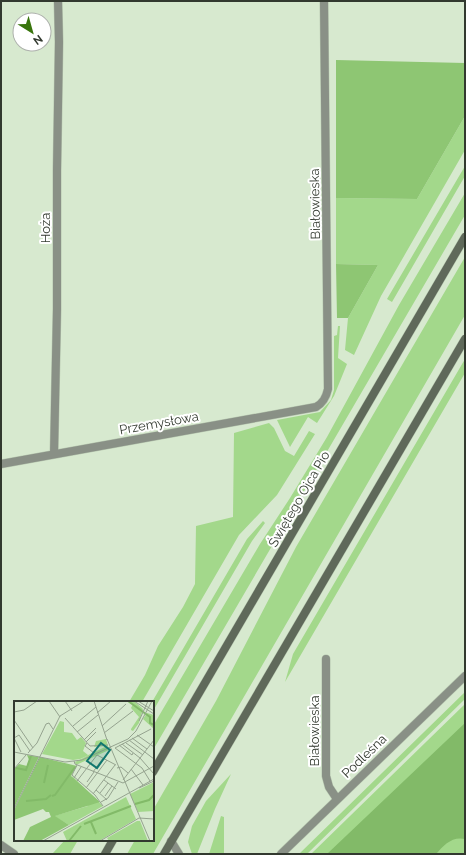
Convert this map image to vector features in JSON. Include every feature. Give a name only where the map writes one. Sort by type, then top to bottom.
[{"type":"main road","name":"Świętego Ojca Pio","points":[[154,770],[465,237]]},
{"type":"main road","points":[[164,854],[465,339]]},
{"type":"main road","points":[[105,854],[112,841]]},
{"type":"street","name":"Hoża","points":[[54,454],[57,309],[58,1]]},
{"type":"street","name":"Białowieska","points":[[321,404],[327,394],[328,389],[324,1]]},
{"type":"street","name":"Przemysłowa","points":[[1,464],[316,407],[321,404]]},
{"type":"street","name":"Białowieska","points":[[326,659],[326,776],[329,787],[337,799]]},
{"type":"street","name":"Podleśna","points":[[281,854],[465,676]]},
{"type":"street","points":[[171,841],[179,854]]},
{"type":"street","points":[[1,846],[14,854]]},
{"type":"shaded area","points":[[336,60],[465,63],[465,116],[417,199],[336,198]]},
{"type":"shaded area","points":[[465,116],[465,150],[381,296],[354,355],[345,350],[348,318],[378,265],[336,264],[336,198],[417,199]]},
{"type":"shaded area","points":[[465,166],[465,176],[392,302],[387,299]]},
{"type":"shaded area","points":[[465,193],[465,215],[154,748],[154,724],[260,544],[327,437],[399,305]]},
{"type":"shaded area","points":[[465,257],[465,315],[153,854],[127,854],[134,841],[154,841],[154,808],[216,701],[296,547]]},
{"type":"shaded area","points":[[336,264],[378,265],[348,318],[337,318]]},
{"type":"shaded area","points":[[338,326],[340,326],[338,358],[347,364],[334,396],[317,423],[308,417],[290,447],[277,420],[320,412],[331,400],[334,390],[334,336],[337,335]]},
{"type":"shaded area","points":[[465,359],[465,373],[285,682],[293,654]]},
{"type":"shaded area","points":[[269,423],[274,428],[285,451],[294,456],[309,431],[315,434],[277,495],[239,535],[143,701],[130,701],[145,675],[158,646],[183,607],[195,584],[196,526],[233,517],[234,433]]},
{"type":"shaded area","points":[[263,521],[265,523],[252,541],[154,709],[154,701],[153,701],[247,539]]},
{"type":"shaded area","points":[[465,692],[465,699],[307,854],[299,854]]},
{"type":"shaded area","points":[[465,704],[465,854],[311,854]]},
{"type":"shaded area","points":[[465,723],[465,839],[460,838],[452,840],[436,854],[327,854]]},
{"type":"shaded area","points":[[231,774],[197,854],[192,854],[188,842],[192,826],[206,801]]},
{"type":"shaded area","points":[[221,816],[224,817],[224,854],[209,854]]},
{"type":"shaded area","points":[[64,841],[77,841],[70,854],[53,853]]}]
